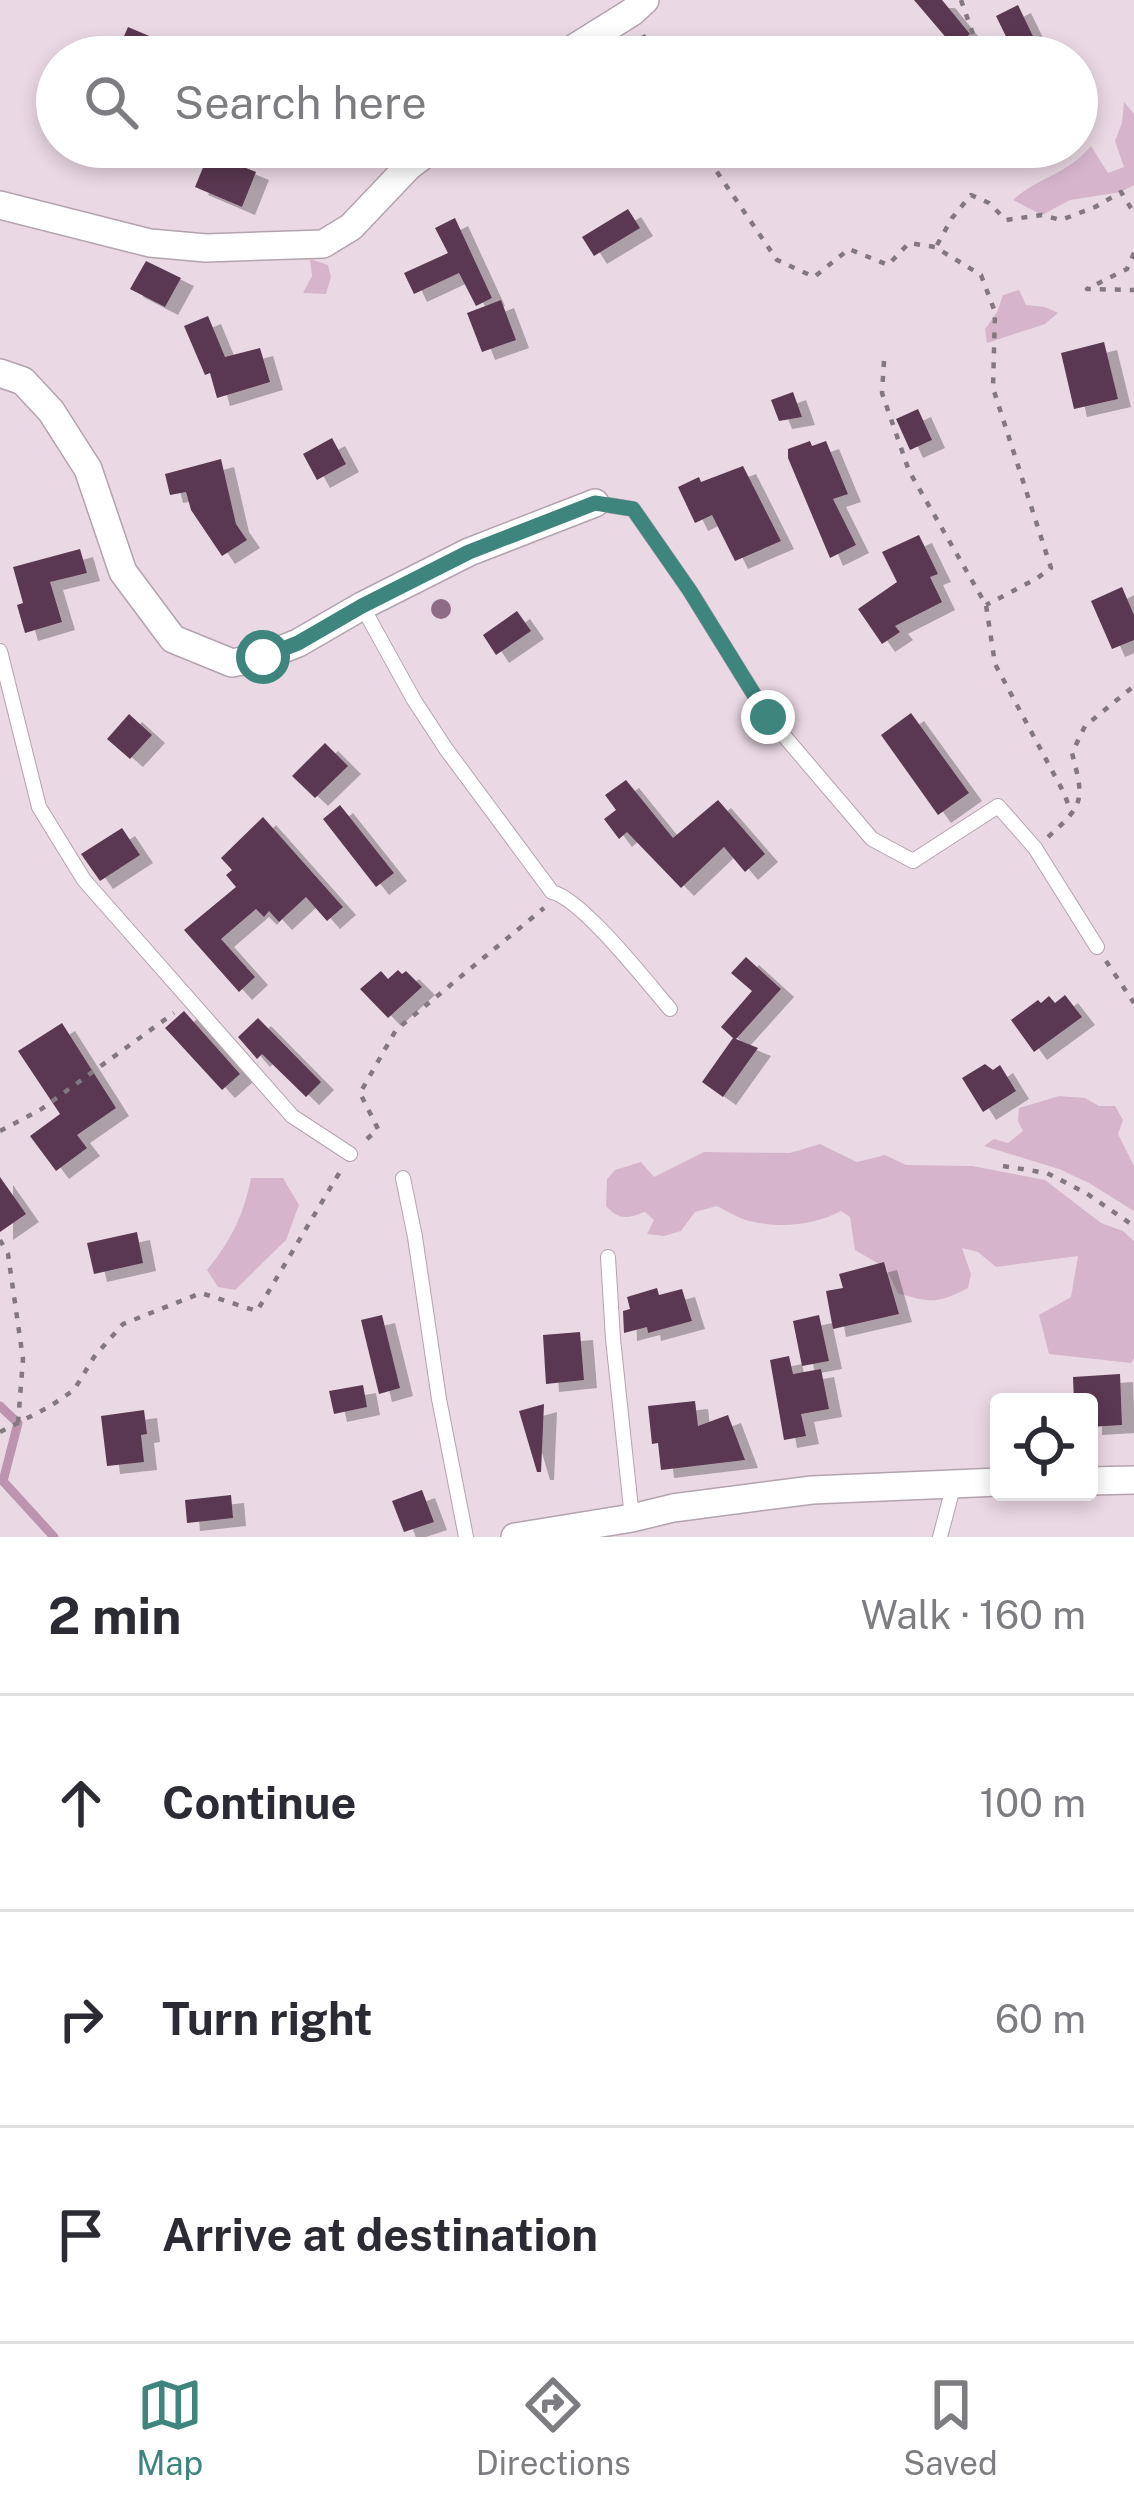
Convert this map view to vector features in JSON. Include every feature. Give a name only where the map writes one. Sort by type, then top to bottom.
[{"type":"street","points":[[590,36],[636,4]]},
{"type":"street","points":[[0,205],[150,243],[206,248],[323,244],[351,226],[407,168]]},
{"type":"street","points":[[0,373],[23,382],[51,411],[88,469],[122,572],[173,639],[232,663],[298,643],[469,552],[595,503]]},
{"type":"street","points":[[1098,1481],[1134,1480]]},
{"type":"street","points":[[515,1537],[673,1508],[812,1490],[990,1482]]},
{"type":"lane","points":[[595,503],[633,509],[768,717],[872,839],[913,861],[998,806],[1035,848],[1096,946]]},
{"type":"lane","points":[[362,606],[413,700],[552,892],[564,895],[602,932],[670,1009]]},
{"type":"lane","points":[[0,651],[39,807],[84,880],[292,1117],[350,1154]]},
{"type":"lane","points":[[403,1178],[466,1537]]},
{"type":"lane","points":[[608,1257],[632,1518]]},
{"type":"lane","points":[[940,1537],[954,1484]]},
{"type":"path","points":[[961,0],[974,36]]},
{"type":"path","points":[[714,168],[777,260],[814,277],[849,249],[888,265],[909,243],[935,248],[981,275],[995,312],[993,388],[1051,568],[986,605]]},
{"type":"path","points":[[935,248],[971,195],[989,203],[1006,220],[1042,215],[1061,220],[1121,192],[1134,213]]},
{"type":"path","points":[[1134,253],[1127,268],[1087,289],[1134,290]]},
{"type":"path","points":[[884,361],[882,393],[909,471],[986,605],[995,664],[1072,815]]},
{"type":"path","points":[[1035,848],[1072,815],[1082,792],[1072,753],[1085,726],[1134,686]]},
{"type":"path","points":[[0,1432],[74,1390],[122,1324],[201,1293],[257,1311],[350,1154],[378,1129],[361,1093],[396,1030],[547,905],[552,892]]},
{"type":"path","points":[[1096,946],[1131,992],[1134,1004]]},
{"type":"path","points":[[0,1131],[40,1110],[191,1000]]},
{"type":"path","points":[[1003,1166],[1047,1173],[1134,1226]]},
{"type":"path","points":[[0,1240],[8,1254],[23,1359],[18,1423]]},
{"type":"shaded area","points":[[1124,102],[1134,114],[1134,185],[1121,192],[1070,200],[1042,215],[1013,200],[1065,168],[1098,168],[1098,157],[1108,173],[1124,167],[1115,141]]},
{"type":"shaded area","points":[[310,259],[328,265],[331,277],[326,294],[303,293],[312,276]]},
{"type":"shaded area","points":[[1019,290],[1026,305],[1058,313],[1045,324],[987,343],[985,329],[1003,295]]},
{"type":"shaded area","points":[[1059,1096],[1115,1106],[1123,1120],[1118,1134],[1134,1166],[1134,1211],[1059,1169],[984,1146],[994,1139],[1008,1143],[1023,1131],[1019,1108]]},
{"type":"shaded area","points":[[820,1144],[857,1162],[885,1155],[906,1165],[972,1166],[1045,1180],[1101,1223],[1123,1231],[1134,1241],[1131,1363],[1049,1354],[1039,1315],[1071,1297],[1078,1256],[996,1267],[978,1252],[962,1248],[971,1274],[968,1288],[926,1300],[898,1293],[886,1268],[855,1250],[850,1217],[841,1211],[810,1222],[776,1225],[744,1220],[717,1206],[695,1212],[681,1231],[664,1236],[647,1234],[654,1220],[645,1212],[623,1217],[606,1206],[607,1179],[615,1170],[641,1162],[654,1177],[704,1152],[790,1153]]},
{"type":"shaded area","points":[[251,1178],[283,1178],[299,1205],[286,1240],[235,1290],[218,1287],[207,1270],[235,1227]]},
{"type":"building","points":[[914,0],[942,0],[970,34],[945,36]]},
{"type":"building","points":[[1018,5],[1033,36],[1006,36],[996,16]]},
{"type":"building","points":[[128,27],[149,36],[124,36]]},
{"type":"building","points":[[203,168],[256,172],[242,207],[195,187]]},
{"type":"building","points":[[628,209],[640,228],[594,256],[582,237]]},
{"type":"building","points":[[455,218],[492,298],[476,306],[459,273],[414,294],[404,273],[448,253],[435,228]]},
{"type":"building","points":[[146,261],[181,278],[165,307],[130,289]]},
{"type":"building","points":[[501,300],[516,340],[482,352],[467,313]]},
{"type":"building","points":[[208,316],[225,357],[260,348],[270,382],[217,398],[210,373],[205,375],[184,326]]},
{"type":"building","points":[[1104,342],[1118,399],[1074,409],[1061,353]]},
{"type":"building","points":[[793,392],[802,417],[779,421],[771,400]]},
{"type":"building","points":[[918,409],[932,440],[910,450],[896,419]]},
{"type":"building","points":[[332,438],[346,464],[317,480],[303,454]]},
{"type":"building","points":[[810,441],[812,446],[826,441],[848,494],[833,499],[856,545],[830,558],[788,458],[788,449]]},
{"type":"building","points":[[221,459],[236,524],[247,540],[222,556],[191,510],[186,492],[170,495],[165,474]]},
{"type":"building","points":[[743,466],[781,541],[735,561],[712,515],[695,523],[678,487]]},
{"type":"building","points":[[919,535],[938,574],[930,577],[942,602],[895,626],[900,632],[882,644],[858,609],[897,582],[882,552]]},
{"type":"building","points":[[80,549],[87,573],[50,582],[62,622],[25,633],[13,567]]},
{"type":"building","points":[[1122,587],[1134,615],[1134,640],[1112,649],[1091,601]]},
{"type":"building","points":[[517,611],[531,631],[496,655],[483,635]]},
{"type":"building","points":[[911,713],[969,793],[938,815],[881,735]]},
{"type":"building","points":[[129,714],[152,735],[130,759],[107,739]]},
{"type":"building","points":[[325,743],[348,766],[315,798],[292,776]]},
{"type":"building","points":[[626,780],[673,838],[718,800],[765,854],[745,872],[724,847],[681,888],[627,832],[619,839],[604,819],[616,810],[605,795]]},
{"type":"building","points":[[340,805],[394,873],[376,887],[323,819]]},
{"type":"building","points":[[263,817],[343,907],[327,921],[306,897],[279,922],[269,911],[264,917],[256,909],[221,939],[255,977],[239,992],[184,930],[236,887],[226,875],[232,870],[221,858]]},
{"type":"building","points":[[122,828],[140,855],[100,881],[81,854]]},
{"type":"building","points":[[746,957],[781,989],[736,1039],[758,1048],[723,1097],[702,1082],[733,1038],[721,1027],[752,991],[731,973]]},
{"type":"building","points":[[398,970],[406,971],[422,987],[388,1018],[360,989],[381,971],[388,979]]},
{"type":"building","points":[[1065,995],[1082,1017],[1034,1052],[1011,1020],[1038,1000],[1041,1003],[1049,996],[1055,1003]]},
{"type":"building","points":[[184,1011],[240,1074],[222,1090],[165,1028]]},
{"type":"building","points":[[258,1018],[321,1082],[306,1097],[262,1054],[257,1059],[238,1037]]},
{"type":"building","points":[[62,1023],[116,1108],[77,1135],[87,1148],[56,1171],[30,1136],[60,1114],[18,1051]]},
{"type":"building","points":[[985,1064],[993,1070],[1000,1065],[1016,1091],[983,1112],[962,1078]]},
{"type":"building","points":[[0,1177],[26,1214],[0,1232]]},
{"type":"building","points":[[137,1232],[143,1263],[94,1274],[87,1243]]},
{"type":"building","points":[[884,1262],[899,1314],[833,1329],[826,1291],[843,1288],[839,1274]]},
{"type":"building","points":[[657,1288],[659,1295],[682,1289],[692,1321],[648,1333],[647,1327],[624,1333],[623,1311],[630,1309],[627,1297]]},
{"type":"building","points":[[382,1315],[400,1388],[379,1394],[361,1320]]},
{"type":"building","points":[[819,1315],[829,1361],[802,1366],[793,1321]]},
{"type":"building","points":[[580,1332],[584,1380],[546,1384],[543,1335]]},
{"type":"building","points":[[789,1356],[793,1374],[821,1369],[829,1409],[801,1414],[806,1436],[784,1440],[770,1360]]},
{"type":"building","points":[[1120,1374],[1122,1425],[1098,1426],[1098,1393],[1074,1393],[1073,1377]]},
{"type":"building","points":[[363,1385],[367,1407],[334,1414],[329,1391]]},
{"type":"building","points":[[695,1401],[698,1426],[728,1415],[745,1460],[661,1470],[658,1443],[652,1444],[648,1406]]},
{"type":"building","points":[[544,1404],[541,1472],[537,1472],[519,1411]]},
{"type":"building","points":[[144,1410],[144,1462],[107,1466],[101,1416]]},
{"type":"building","points":[[422,1490],[434,1522],[404,1532],[392,1501]]},
{"type":"building","points":[[231,1495],[233,1518],[187,1523],[185,1500]]},
{"type":"waterway","points":[[0,1406],[18,1423],[3,1481],[54,1537]]},
{"type":"route","points":[[263,657],[469,552],[595,503],[633,509],[768,717]]}]
